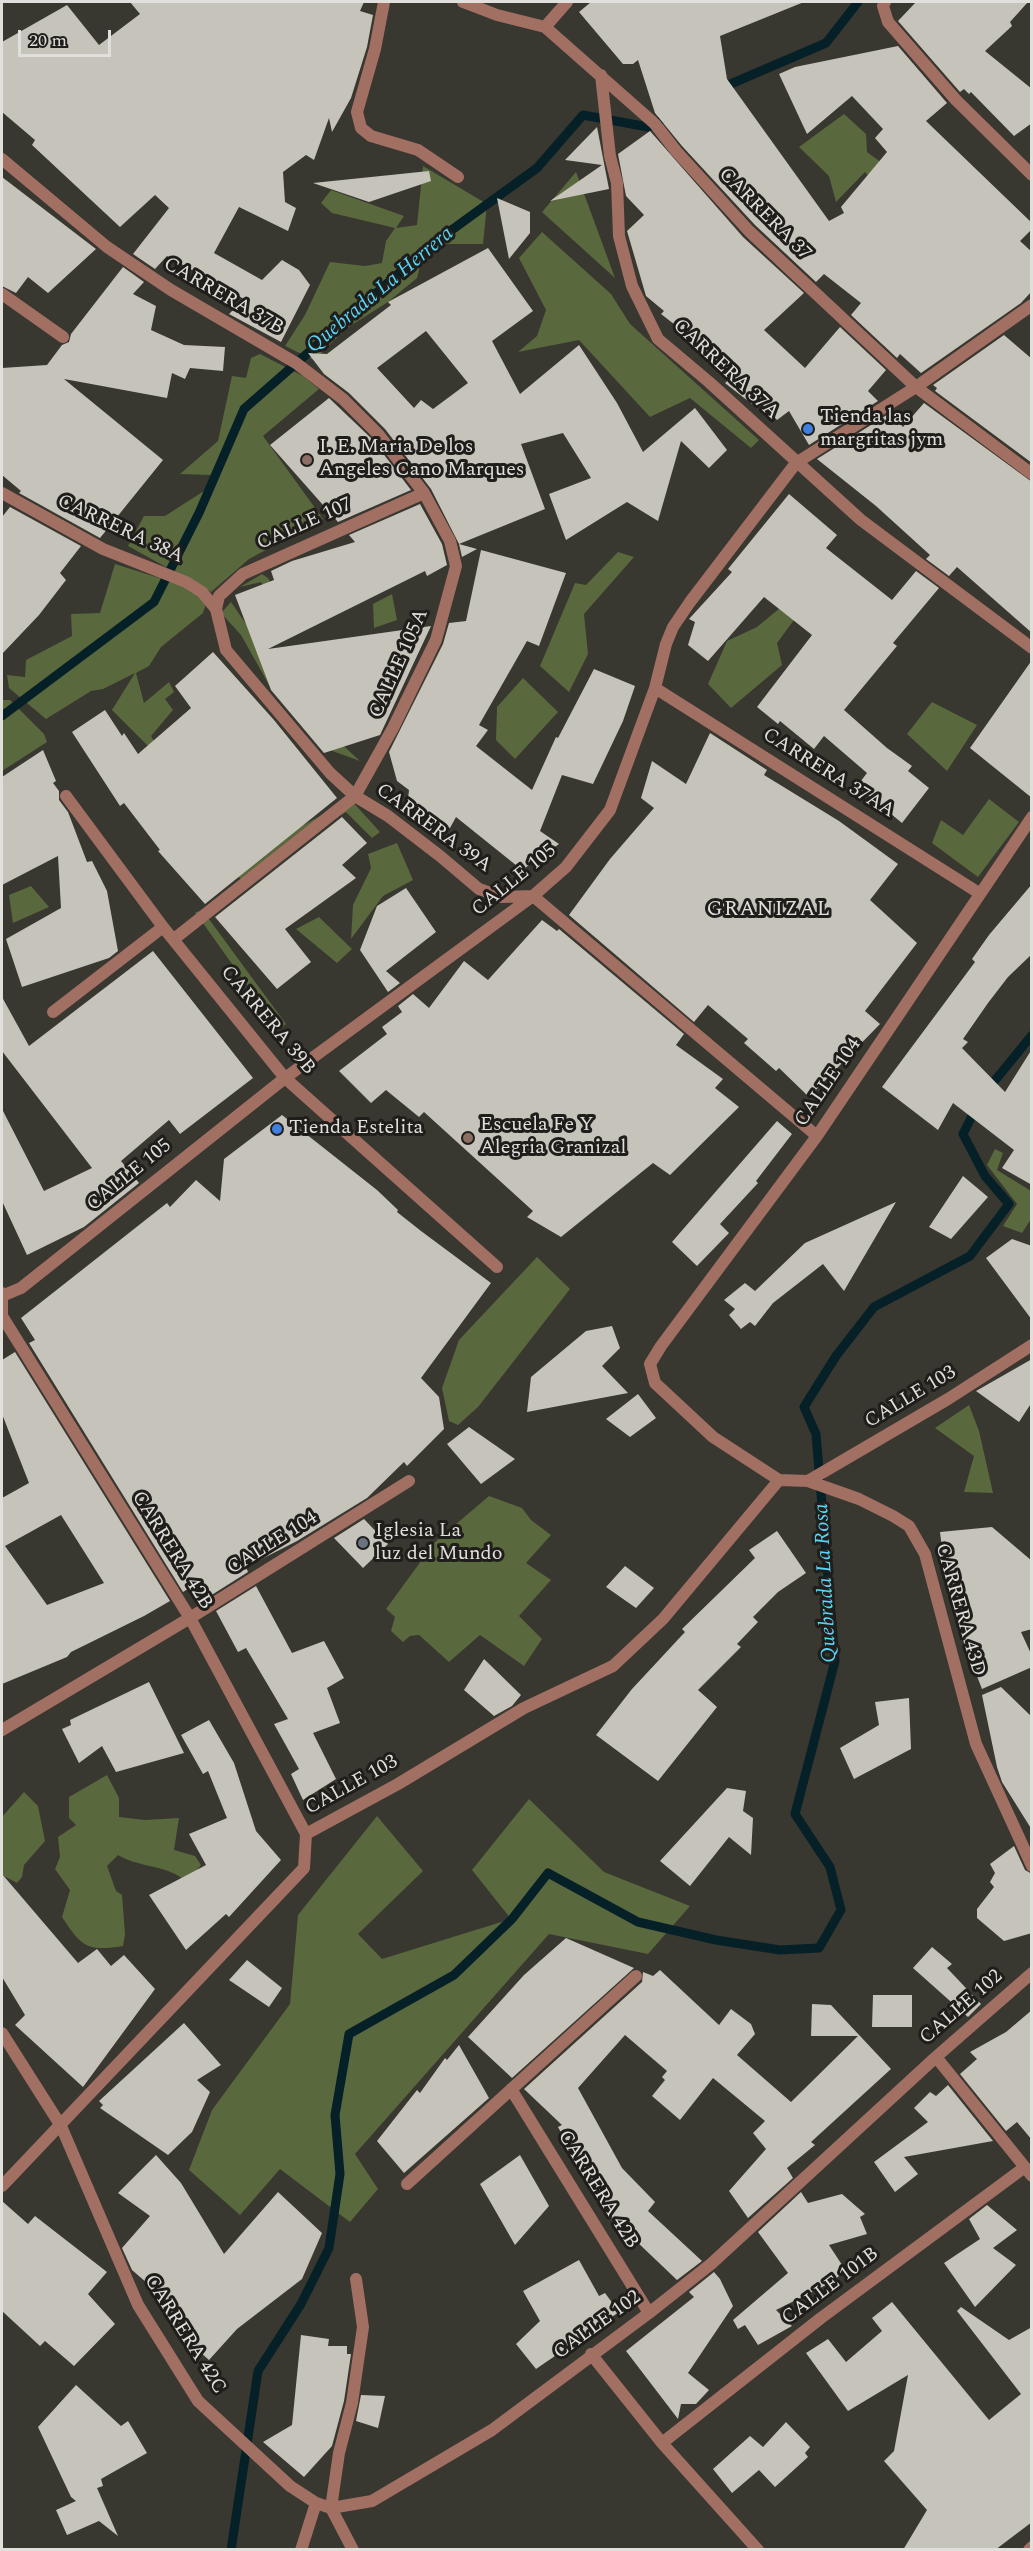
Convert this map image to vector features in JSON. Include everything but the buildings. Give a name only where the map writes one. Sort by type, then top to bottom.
[{"type":"street","points":[[384,2],[375,49],[357,112],[361,128],[371,136],[418,150],[458,177]]},
{"type":"street","name":"CARRERA 37","points":[[463,2],[497,15],[545,27],[655,124],[676,151],[749,231],[916,387],[1032,474]]},
{"type":"street","points":[[545,27],[567,2]]},
{"type":"street","points":[[885,2],[883,6],[888,22],[956,100],[1032,175]]},
{"type":"street","name":"CARRERA 37A","points":[[601,75],[610,156],[617,183],[619,236],[632,286],[658,339],[871,527],[1032,648]]},
{"type":"street","name":"CARRERA 37B","points":[[2,159],[126,260],[171,290],[267,344],[327,386],[378,434],[424,493],[450,541]]},
{"type":"street","points":[[2,294],[63,337]]},
{"type":"street","name":"CALLE 105","points":[[2,1295],[21,1288],[285,1078],[533,896],[566,867],[610,810],[655,688],[673,627],[796,463],[916,387],[1032,304]]},
{"type":"street","name":"CARRERA 38A","points":[[2,493],[103,549],[186,582],[211,599],[216,609]]},
{"type":"street","name":"CALLE 107","points":[[216,609],[219,596],[243,574],[424,493]]},
{"type":"street","name":"CALLE 105A","points":[[355,796],[413,690],[441,628],[456,566],[450,541]]},
{"type":"street","name":"CARRERA 39A","points":[[216,609],[226,650],[330,773],[355,796],[401,826],[479,889],[502,897],[533,896]]},
{"type":"street","name":"CARRERA 37AA","points":[[655,688],[980,893]]},
{"type":"street","name":"CARRERA 39B","points":[[66,796],[163,927],[285,1078],[497,1267]]},
{"type":"street","points":[[174,939],[355,796]]},
{"type":"street","name":"CALLE 104","points":[[779,1480],[713,1437],[655,1383],[650,1364],[817,1136],[1032,817]]},
{"type":"street","points":[[533,896],[817,1136]]},
{"type":"street","points":[[54,1012],[163,927]]},
{"type":"street","name":"CARRERA 42B","points":[[2,1295],[2,1316],[190,1618],[306,1834]]},
{"type":"street","name":"CALLE 103","points":[[808,1481],[948,1399],[1032,1345]]},
{"type":"street","name":"CALLE 103","points":[[2,2186],[304,1868],[306,1834],[398,1784],[524,1708],[613,1666],[663,1619],[779,1480]]},
{"type":"street","name":"CARRERA 43D","points":[[779,1480],[808,1481],[860,1499],[901,1521],[914,1533],[925,1554],[976,1744],[1032,1866]]},
{"type":"street","name":"CALLE 104","points":[[2,1730],[190,1618],[409,1481]]},
{"type":"street","name":"CALLE 102","points":[[331,2508],[372,2501],[492,2430],[649,2313],[711,2264],[936,2056],[1032,1973]]},
{"type":"street","points":[[407,2184],[636,1976]]},
{"type":"street","name":"CARRERA 42C","points":[[2,2033],[61,2126],[138,2305],[198,2401],[290,2486],[315,2503],[331,2508]]},
{"type":"street","points":[[936,2056],[1028,2171]]},
{"type":"street","name":"CARRERA 42B","points":[[511,2089],[649,2313]]},
{"type":"street","name":"CALLE 101B","points":[[662,2443],[821,2318],[1028,2171]]},
{"type":"street","points":[[353,2550],[331,2508],[339,2453],[352,2403],[363,2327],[356,2279]]},
{"type":"street","points":[[591,2354],[662,2443],[758,2550]]},
{"type":"street","points":[[301,2550],[315,2503]]},
{"type":"green space","points":[[844,114],[866,134],[867,152],[882,163],[888,198],[865,172],[836,202],[829,176],[799,147]]},
{"type":"green space","points":[[423,166],[487,204],[483,244],[441,244],[420,266],[417,278],[388,302],[347,328],[314,360],[285,346],[305,315],[330,262],[365,266],[382,263],[386,241],[395,228],[332,213],[321,203],[331,190],[404,216],[396,228],[417,225]]},
{"type":"green space","points":[[576,172],[615,278],[542,212]]},
{"type":"green space","points":[[542,232],[611,294],[630,324],[759,440],[751,448],[690,398],[650,417],[579,340],[518,352],[537,336],[546,310],[519,258]]},
{"type":"green space","points":[[260,354],[303,376],[319,389],[263,436],[323,519],[249,559],[211,592],[128,546],[144,516],[165,516],[204,491],[211,475],[180,474],[218,441],[232,376],[246,378],[251,358]]},
{"type":"green space","points":[[618,552],[634,557],[584,614],[588,654],[569,692],[540,666],[575,583],[586,585]]},
{"type":"green space","points":[[115,564],[191,588],[207,601],[203,613],[161,647],[149,666],[136,673],[144,703],[169,682],[174,692],[165,699],[173,710],[151,736],[173,771],[112,710],[135,673],[103,689],[91,691],[46,719],[9,688],[7,675],[25,677],[26,660],[72,636],[71,614],[100,613]]},
{"type":"green space","points":[[262,574],[268,578],[290,623],[282,625],[261,582],[240,587]]},
{"type":"green space","points":[[392,594],[397,620],[374,628],[373,604]]},
{"type":"green space","points":[[231,602],[307,706],[360,761],[327,749],[273,692],[241,635],[221,613]]},
{"type":"green space","points":[[780,608],[794,620],[777,643],[782,665],[731,708],[708,684],[727,641],[757,627]]},
{"type":"green space","points":[[523,678],[558,712],[515,759],[496,740],[497,707]]},
{"type":"green space","points":[[2,700],[10,700],[44,734],[47,742],[2,771]]},
{"type":"green space","points":[[932,702],[977,725],[947,771],[907,734]]},
{"type":"green space","points":[[989,799],[1019,822],[978,877],[932,843],[941,820],[963,835]]},
{"type":"green space","points":[[351,800],[380,832],[372,838],[346,812],[289,846],[247,882],[231,873],[288,833]]},
{"type":"green space","points":[[397,843],[413,880],[383,896],[351,939],[353,905],[371,868],[368,854]]},
{"type":"green space","points":[[31,886],[49,907],[13,923],[9,895]]},
{"type":"green space","points":[[203,911],[286,1024],[279,1030],[195,912]]},
{"type":"green space","points":[[319,917],[352,949],[337,963],[296,929]]},
{"type":"green space","points":[[995,1149],[1003,1153],[997,1170],[1031,1191],[1031,1219],[1022,1233],[1003,1226],[1017,1204],[987,1165]]},
{"type":"green space","points":[[537,1257],[570,1289],[478,1407],[458,1425],[449,1421],[442,1388],[459,1340]]},
{"type":"green space","points":[[969,1405],[979,1431],[993,1493],[964,1492],[974,1456],[935,1428]]},
{"type":"green space","points":[[489,1496],[522,1508],[531,1520],[551,1535],[526,1563],[551,1580],[519,1616],[542,1639],[524,1666],[480,1635],[449,1662],[419,1635],[410,1636],[403,1642],[391,1631],[395,1617],[386,1609],[435,1542]]},
{"type":"green space","points":[[107,1775],[119,1798],[119,1817],[145,1820],[179,1818],[174,1850],[195,1856],[201,1865],[187,1882],[171,1872],[136,1863],[118,1855],[107,1866],[116,1891],[122,1895],[125,1934],[123,1946],[101,1948],[86,1945],[80,1941],[62,1917],[70,1890],[55,1869],[60,1857],[58,1837],[76,1825],[69,1818],[69,1797]]},
{"type":"green space","points":[[24,1792],[38,1806],[45,1841],[24,1865],[22,1877],[17,1883],[2,1875],[2,1817]]},
{"type":"green space","points":[[529,1799],[604,1872],[690,1906],[648,1954],[549,1934],[355,2154],[378,2189],[350,2222],[280,2169],[240,2215],[189,2170],[212,2110],[290,2004],[298,1915],[377,1816],[423,1871],[358,1934],[382,1959],[511,1919],[472,1870]]},
{"type":"waterway","name":"Quebrada La Herrera","points":[[719,89],[826,43],[858,2]]},
{"type":"waterway","name":"Quebrada La Herrera","points":[[2,716],[154,602],[199,513],[244,409],[431,245],[537,168],[583,115],[648,127],[660,121]]},
{"type":"waterway","name":"Quebrada La Rosa","points":[[988,1089],[1032,1035]]},
{"type":"waterway","name":"Quebrada La Rosa","points":[[231,2550],[258,2371],[301,2304],[329,2248],[340,2174],[335,2115],[349,2034],[454,1975],[512,1919],[548,1873],[638,1922],[716,1940],[780,1950],[819,1948],[841,1910],[830,1867],[795,1814],[835,1661],[816,1434],[804,1407],[836,1356],[874,1307],[970,1256],[1009,1204],[985,1176],[963,1134],[976,1108]]},
{"type":"place","name":"Tienda las margritas jym","points":[[808,429]]},
{"type":"place","name":"I. E. Maria De los Angeles Cano Marques","points":[[307,460]]},
{"type":"place","name":"Tienda Estelita","points":[[277,1129]]},
{"type":"place","name":"Escuela Fe Y Alegria Granizal","points":[[468,1138]]},
{"type":"place","name":"Iglesia La luz del Mundo","points":[[363,1543]]},
{"type":"district","name":"GRANIZAL","points":[[769,911]]}]
